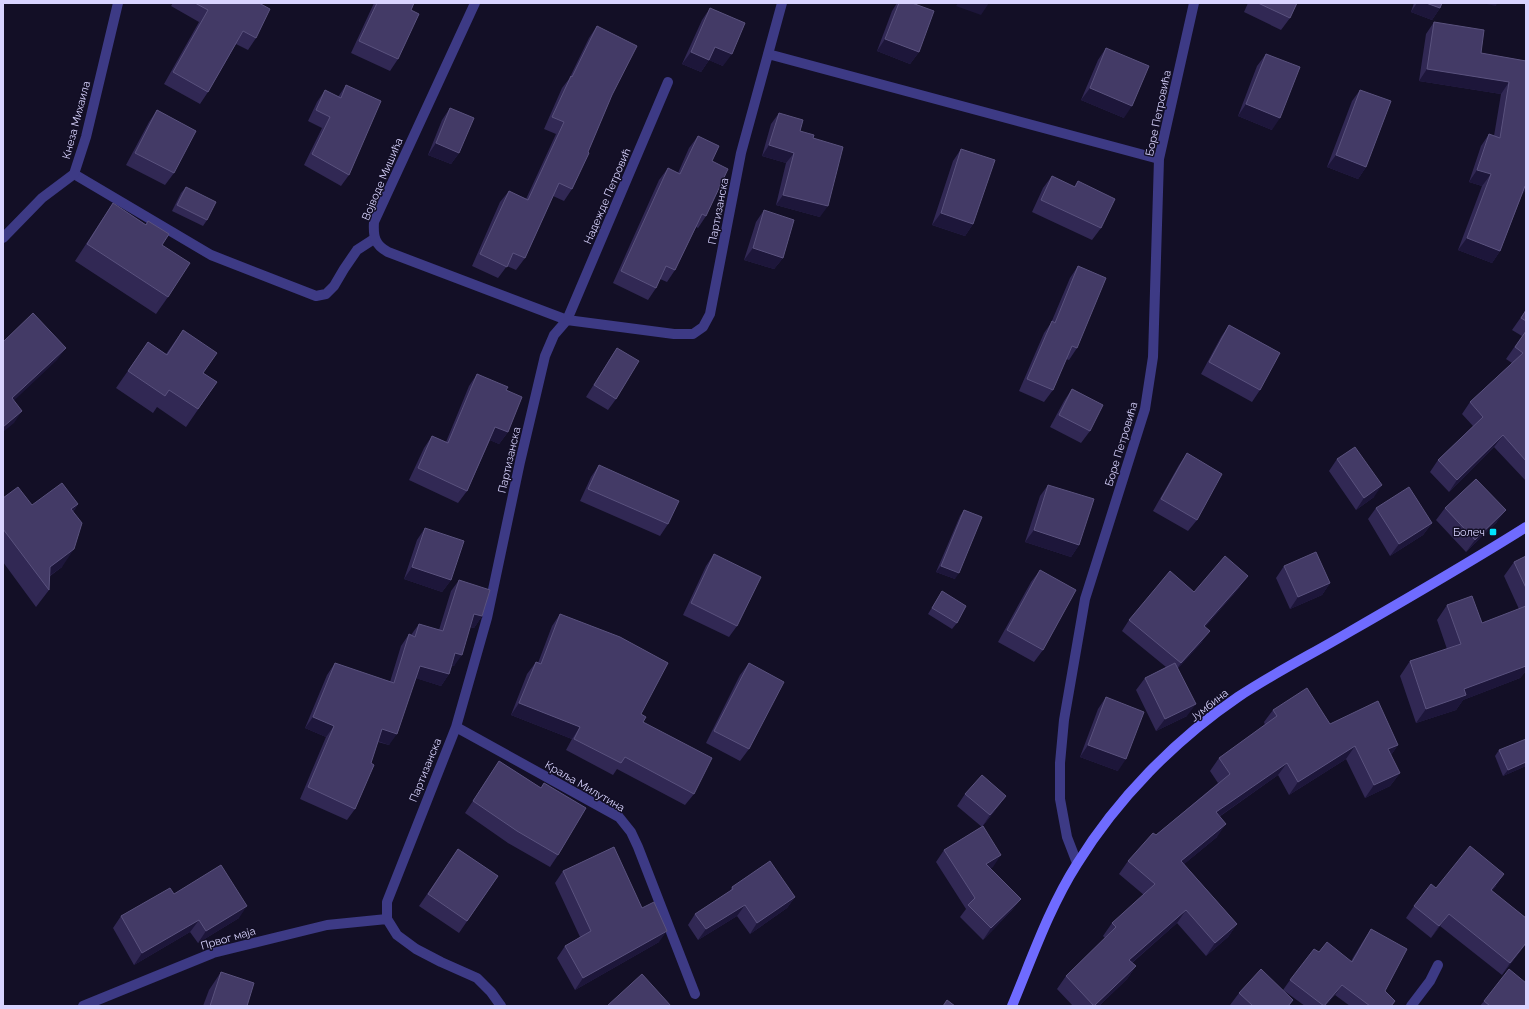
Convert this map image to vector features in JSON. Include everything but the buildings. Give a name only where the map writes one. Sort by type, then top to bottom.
[{"type":"street","name":"Кнеза Михаила","points":[[3,238],[42,198],[74,174],[86,137],[118,3]]},
{"type":"street","name":"Војводе Мишића","points":[[374,239],[374,222],[475,3]]},
{"type":"street","name":"Партизанска","points":[[387,919],[387,902],[456,726],[487,618],[520,462],[545,356],[554,335],[567,320],[674,334],[693,334],[703,327],[710,314],[741,153],[782,3]]},
{"type":"street","name":"Боре Петровића","points":[[1077,863],[1067,837],[1060,799],[1060,763],[1064,720],[1085,599],[1146,402],[1153,357],[1159,159],[1194,3]]},
{"type":"street","points":[[768,54],[1159,159]]},
{"type":"street","name":"Надежде Петровић","points":[[567,320],[668,82]]},
{"type":"street","points":[[74,174],[210,255],[316,296],[326,294],[334,286],[344,268],[357,250],[374,239],[380,248],[388,252],[567,320]]},
{"type":"street","name":"Јумбина","points":[[1012,1006],[1057,897],[1077,863],[1108,820],[1140,783],[1177,747],[1238,697],[1412,596],[1526,527]]},
{"type":"street","name":"Краља Милутина","points":[[456,726],[619,817],[631,832],[638,847],[695,994]]},
{"type":"street","points":[[387,919],[397,935],[416,949],[477,978],[491,992],[500,1006]]},
{"type":"street","name":"Првог маја","points":[[82,1006],[214,953],[327,925],[387,919]]},
{"type":"street","points":[[1411,1006],[1430,981],[1438,965]]},
{"type":"place","name":"Болеч","points":[[1493,532]]}]
